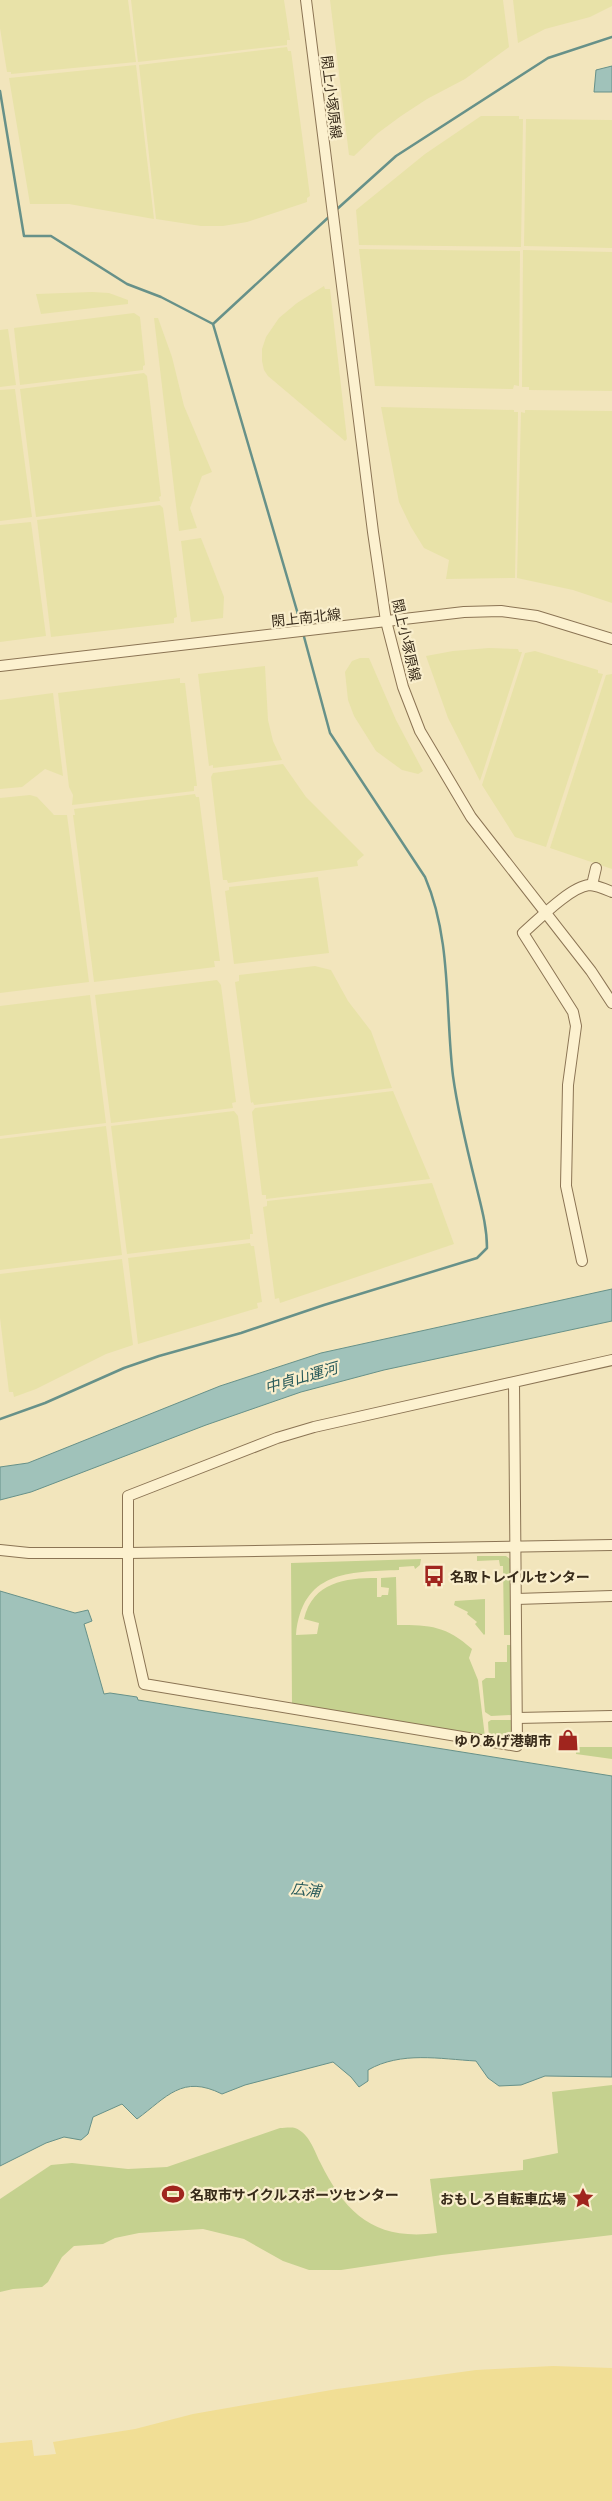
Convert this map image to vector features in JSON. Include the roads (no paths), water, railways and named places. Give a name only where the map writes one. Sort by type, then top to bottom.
[{"type":"street","name":"閖上小塚原線","points":[[306,0],[333,222],[386,621],[403,687],[420,731],[472,817],[591,971],[612,1003]]},
{"type":"street","name":"閖上南北線","points":[[0,666],[464,612],[501,611],[537,616],[612,639]]},
{"type":"street","points":[[592,885],[596,868]]},
{"type":"street","points":[[582,1261],[566,1186],[568,1084],[576,1026],[572,1012],[523,934],[546,913],[579,889],[592,885],[612,892]]},
{"type":"street","points":[[514,1382],[517,1746],[144,1684],[128,1613],[128,1496],[277,1438],[305,1430],[514,1382],[612,1360]]},
{"type":"street","points":[[0,1550],[129,1553],[612,1545]]},
{"type":"street","points":[[516,1599],[612,1596]]},
{"type":"street","points":[[517,1718],[612,1716]]},
{"type":"water","points":[[612,66],[612,92],[594,92],[596,70]]},
{"type":"water","name":"中貞山運河","points":[[612,1289],[612,1321],[384,1370],[301,1392],[206,1425],[31,1492],[0,1500],[0,1467],[28,1463],[220,1386],[321,1353]]},
{"type":"water","name":"広浦","points":[[0,1591],[75,1613],[88,1610],[92,1621],[84,1624],[104,1694],[110,1693],[137,1697],[138,1700],[612,1776],[612,2077],[545,2076],[521,2085],[499,2086],[488,2078],[476,2061],[407,2058],[381,2064],[368,2070],[368,2081],[359,2087],[351,2077],[333,2062],[245,2085],[222,2094],[208,2088],[185,2087],[167,2096],[137,2119],[122,2104],[93,2117],[88,2134],[81,2140],[64,2137],[46,2143],[0,2166]]},
{"type":"waterway","points":[[336,210],[396,156],[548,58],[612,37]]},
{"type":"waterway","points":[[0,91],[24,236],[51,236],[127,284],[161,297],[213,324]]},
{"type":"waterway","points":[[302,628],[213,324],[331,215]]},
{"type":"waterway","points":[[0,1419],[45,1403],[124,1368],[477,1258],[487,1248],[483,1216],[455,1090],[444,950],[434,901],[425,877],[330,733],[303,633]]},
{"type":"place","name":"名取トレイルセンター","points":[[434,1576]]},
{"type":"place","name":"ゆりあげ港朝市","points":[[568,1740]]},
{"type":"place","name":"名取市サイクルスポーツセンター","points":[[173,2194]]},
{"type":"place","name":"おもしろ自転車広場","points":[[583,2198]]}]
